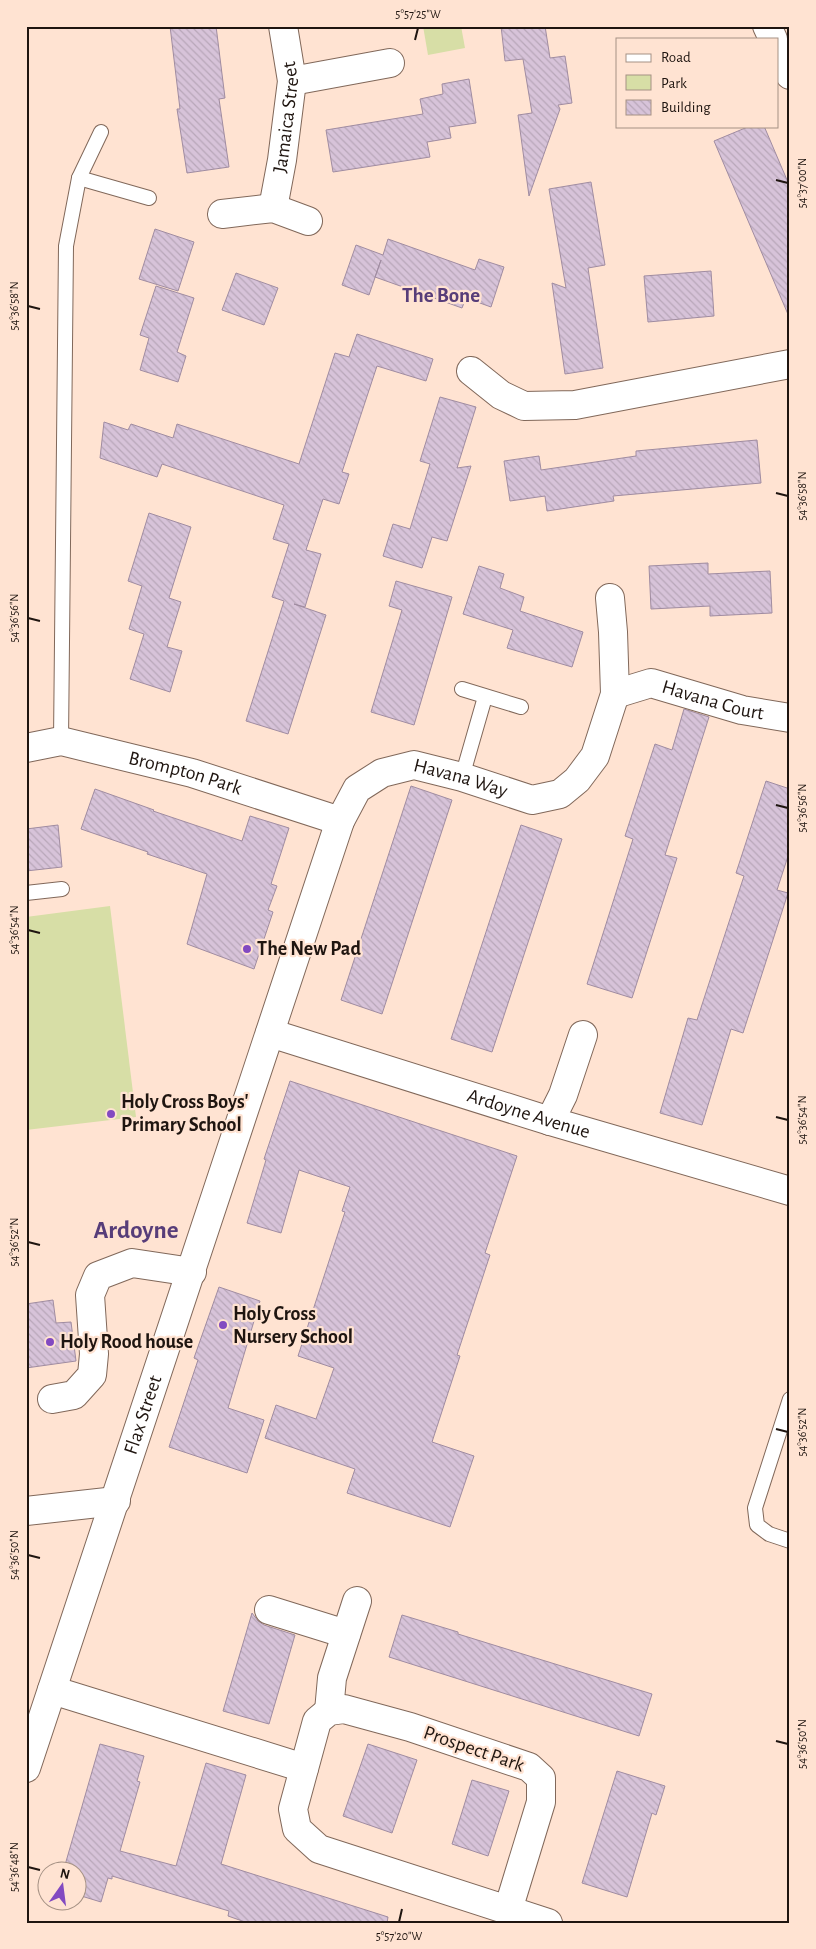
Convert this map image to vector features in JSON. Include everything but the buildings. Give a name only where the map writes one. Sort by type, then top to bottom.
[{"type":"street","name":"Jamaica Street","points":[[273,208],[282,160],[292,81],[283,26]]},
{"type":"street","points":[[767,26],[773,38]]},
{"type":"street","points":[[778,50],[790,75]]},
{"type":"street","points":[[292,81],[390,63]]},
{"type":"street","points":[[222,214],[273,208],[308,221]]},
{"type":"street","points":[[471,371],[501,395],[524,406],[575,405],[790,364]]},
{"type":"street","points":[[610,598],[614,632],[615,694]]},
{"type":"street","name":"Havana Court","points":[[615,694],[651,683],[742,710],[790,718]]},
{"type":"street","name":"Havana Way","points":[[270,1033],[340,820],[357,789],[382,773],[414,765],[462,777],[532,800],[560,794],[577,780],[595,756],[615,694]]},
{"type":"street","name":"Brompton Park","points":[[26,748],[61,741],[192,773],[340,820]]},
{"type":"street","name":"Ardoyne Avenue","points":[[270,1033],[550,1121],[790,1191]]},
{"type":"street","name":"Flax Street","points":[[26,1768],[270,1033]]},
{"type":"street","points":[[550,1121],[563,1095],[583,1035]]},
{"type":"street","points":[[52,1399],[74,1395],[92,1375],[94,1354],[90,1295],[98,1276],[132,1263],[192,1272]]},
{"type":"street","points":[[26,1511],[116,1501]]},
{"type":"street","points":[[357,1601],[332,1678],[329,1711],[318,1721],[293,1809],[297,1829],[319,1849],[548,1923]]},
{"type":"street","points":[[269,1610],[346,1634]]},
{"type":"street","points":[[52,1690],[304,1768]]},
{"type":"street","name":"Prospect Park","points":[[329,1711],[344,1709],[410,1727],[529,1767],[541,1778],[541,1802],[508,1910]]},
{"type":"lane","points":[[61,741],[66,246],[79,178],[101,132]]},
{"type":"lane","points":[[79,178],[149,198]]},
{"type":"lane","points":[[462,690],[521,707]]},
{"type":"lane","points":[[462,777],[486,696]]},
{"type":"lane","points":[[26,893],[62,889]]},
{"type":"lane","points":[[790,1399],[755,1508],[757,1525],[769,1534],[790,1541]]},
{"type":"green space","points":[[423,26],[461,26],[465,48],[428,55]]},
{"type":"green space","points":[[110,906],[136,1117],[26,1130],[26,917]]},
{"type":"place","name":"The New Pad","points":[[247,949]]},
{"type":"place","name":"Holy Cross Boys' Primary School","points":[[111,1114]]},
{"type":"place","name":"Holy Cross Nursery School","points":[[223,1325]]},
{"type":"place","name":"Holy Rood house","points":[[50,1342]]},
{"type":"district","name":"The Bone","points":[[441,295]]},
{"type":"district","name":"Ardoyne","points":[[136,1230]]}]
